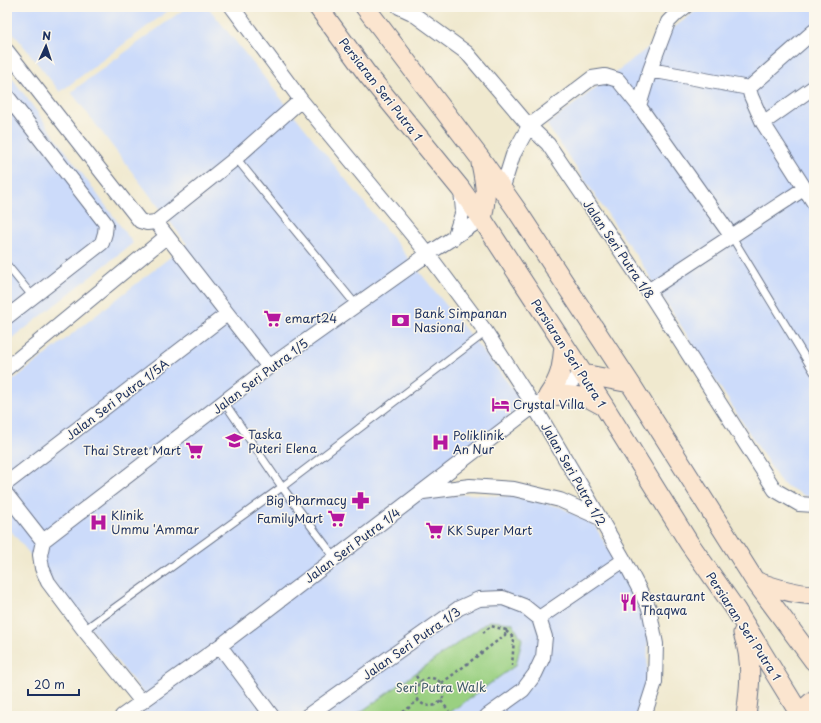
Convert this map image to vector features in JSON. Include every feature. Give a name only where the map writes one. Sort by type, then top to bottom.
[{"type":"street","name":"Jalan Seri Putra 1/2","points":[[232,7],[301,100],[428,254],[486,332],[541,401],[600,518],[649,608],[656,644],[655,682],[644,716]]},
{"type":"street","name":"Persiaran Seri Putra 1","points":[[318,7],[368,74],[460,188],[482,219],[604,406],[689,543],[736,610],[799,715]]},
{"type":"street","points":[[365,7],[480,158],[502,190],[630,383],[755,581],[814,661]]},
{"type":"street","name":"Jalan Seri Putra 1/8","points":[[399,7],[412,13],[467,52],[529,126],[548,144],[648,291],[775,490],[799,504],[814,505]]},
{"type":"street","points":[[639,106],[650,70],[668,22],[685,7]]},
{"type":"street","points":[[749,88],[814,31]]},
{"type":"street","points":[[7,51],[140,221],[148,223],[156,222],[236,158],[301,100]]},
{"type":"street","points":[[650,70],[749,88]]},
{"type":"street","points":[[502,190],[513,155],[529,126],[592,78],[605,76],[618,80],[639,106],[732,237]]},
{"type":"street","points":[[763,123],[814,87]]},
{"type":"street","points":[[749,88],[763,123],[814,203]]},
{"type":"street","points":[[7,96],[106,224],[102,243],[7,317]]},
{"type":"street","points":[[480,158],[486,187],[486,201],[482,219]]},
{"type":"street","points":[[454,238],[463,211],[460,188]]},
{"type":"street","points":[[648,291],[805,188]]},
{"type":"street","name":"Jalan Seri Putra 1/5","points":[[43,541],[269,367],[428,254],[482,219]]},
{"type":"street","points":[[156,222],[269,367]]},
{"type":"street","points":[[7,368],[167,236]]},
{"type":"street","name":"Jalan Seri Putra 1/5A","points":[[7,483],[227,314]]},
{"type":"street","points":[[541,401],[558,382],[561,372],[564,345]]},
{"type":"street","points":[[583,374],[630,383]]},
{"type":"street","name":"Jalan Seri Putra 1/4","points":[[122,716],[220,646],[541,401],[583,374]]},
{"type":"street","points":[[541,401],[563,395],[589,398],[604,406]]},
{"type":"street","points":[[423,492],[470,486],[514,489],[560,500],[600,518]]},
{"type":"street","points":[[7,495],[43,541],[40,555],[42,568],[48,582],[84,630],[142,702]]},
{"type":"street","points":[[487,716],[523,690],[535,674],[543,657],[545,637],[539,618],[624,560]]},
{"type":"street","points":[[755,581],[776,589],[802,595],[814,595]]},
{"type":"street","name":"Jalan Seri Putra 1/3","points":[[307,716],[459,608],[479,599],[502,598],[524,606],[539,618]]},
{"type":"street","points":[[736,610],[749,649],[750,685],[746,716]]},
{"type":"street","points":[[220,646],[272,716]]},
{"type":"street","points":[[799,715],[814,700]]},
{"type":"lane","points":[[236,158],[356,305]]},
{"type":"lane","points":[[732,237],[814,372]]},
{"type":"lane","points":[[7,265],[33,297]]},
{"type":"lane","points":[[84,630],[282,487],[486,332]]},
{"type":"lane","points":[[224,402],[282,487],[335,558]]},
{"type":"path","points":[[483,633],[491,626],[506,630],[514,638],[512,666]]},
{"type":"path","points":[[442,683],[505,635],[506,630]]},
{"type":"path","points":[[416,676],[420,682]]},
{"type":"path","points":[[431,678],[442,683],[445,692],[441,701],[434,705],[426,705],[419,700],[416,691],[420,682],[431,678]]},
{"type":"path","points":[[398,716],[419,700]]},
{"type":"path","points":[[441,701],[449,711]]},
{"type":"shaded area","points":[[7,7],[173,7],[60,92],[7,25]]},
{"type":"shaded area","points":[[187,7],[208,7],[525,404],[415,489],[425,499],[468,494],[514,497],[561,507],[595,526],[643,609],[648,641],[647,678],[636,716],[135,716],[152,704],[7,526],[7,385],[187,244],[71,92]]},
{"type":"shaded area","points":[[701,7],[814,7],[814,496],[805,496],[781,483],[643,266],[547,125]]},
{"type":"shaded area","points":[[7,71],[133,243],[7,343]]},
{"type":"green space","name":"Seri Putra Walk","points":[[489,621],[512,623],[522,639],[516,665],[445,716],[355,716]]},
{"type":"place","name":"emart24","points":[[272,318]]},
{"type":"place","name":"Bank Simpanan Nasional","points":[[401,320]]},
{"type":"place","name":"Crystal Villa","points":[[500,404]]},
{"type":"place","name":"Taska Puteri Elena","points":[[235,441]]},
{"type":"place","name":"Poliklinik An Nur","points":[[440,442]]},
{"type":"place","name":"Thai Street Mart","points":[[194,450]]},
{"type":"place","name":"Big Pharmacy","points":[[360,500]]},
{"type":"place","name":"FamilyMart","points":[[336,518]]},
{"type":"place","name":"Klinik Ummu 'Ammar","points":[[98,522]]},
{"type":"place","name":"KK Super Mart","points":[[434,530]]},
{"type":"place","name":"Restaurant Thaqwa","points":[[628,603]]}]
